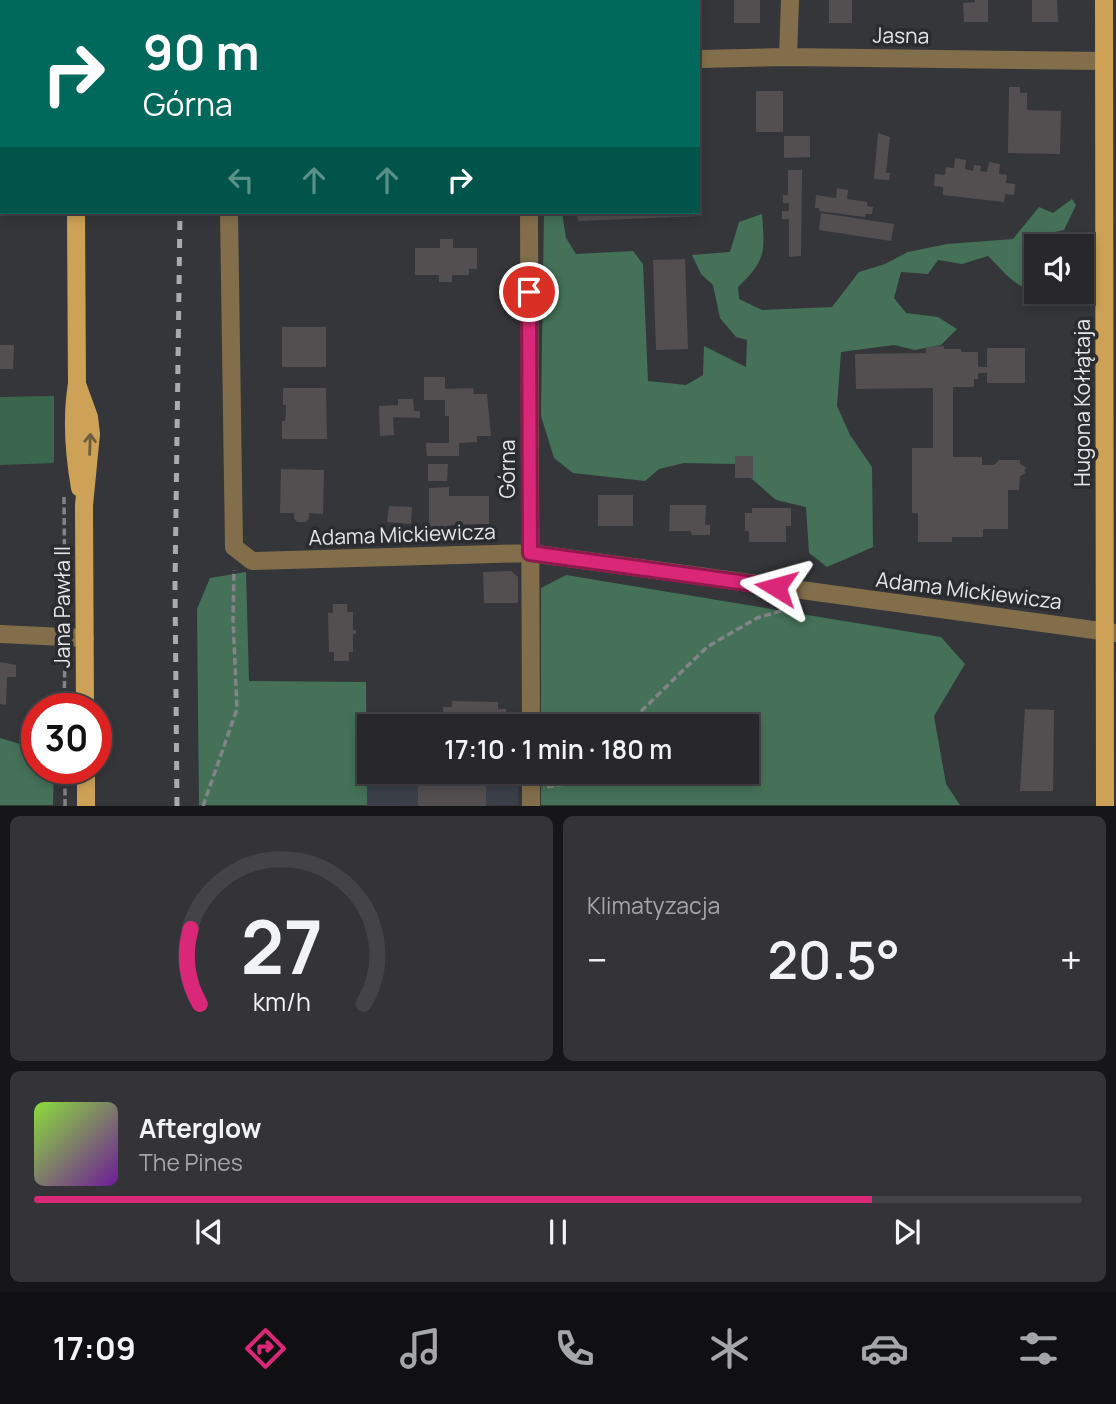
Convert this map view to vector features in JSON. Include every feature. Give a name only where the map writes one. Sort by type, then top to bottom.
[{"type":"main road","name":"Hugona Kołłątaja","points":[[1104,0],[1104,61],[1110,90],[1110,633],[1105,806]]},
{"type":"main road","name":"Jana Pawła II","points":[[76,214],[77,384],[90,425],[90,458],[84,505],[85,693]]},
{"type":"main road","points":[[86,784],[86,806]]},
{"type":"street","points":[[788,57],[790,0]]},
{"type":"street","name":"Jasna","points":[[700,59],[788,57],[1104,61]]},
{"type":"street","points":[[229,214],[234,547]]},
{"type":"street","name":"Górna","points":[[529,214],[531,714]]},
{"type":"street","name":"Adama Mickiewicza","points":[[234,547],[252,561],[530,553],[1110,633]]},
{"type":"street","points":[[0,634],[85,638]]},
{"type":"path","points":[[203,806],[237,709],[233,619],[234,547]]},
{"type":"path","points":[[638,714],[707,647],[757,618],[794,607]]},
{"type":"path","points":[[65,784],[65,806]]},
{"type":"path","points":[[531,789],[562,784]]},
{"type":"shaded area","points":[[367,784],[518,784],[518,805],[367,806]]},
{"type":"green space","points":[[1072,199],[1076,205],[1064,230],[1024,234],[1024,287],[1015,282],[988,256],[962,264],[938,260],[928,274],[901,272],[894,298],[906,313],[938,317],[957,329],[941,345],[915,350],[894,345],[841,352],[837,406],[850,435],[872,467],[873,547],[827,567],[809,553],[806,507],[776,500],[735,464],[684,463],[659,469],[645,481],[573,473],[554,458],[541,416],[544,214],[562,214],[566,238],[576,254],[633,251],[643,264],[648,381],[686,385],[703,375],[704,346],[746,367],[747,340],[736,337],[720,318],[713,285],[701,274],[692,255],[730,252],[739,222],[762,214],[762,255],[754,270],[738,287],[739,299],[762,310],[832,307],[859,272],[885,264],[908,252],[947,244],[1013,239],[1039,207],[1053,213]]},
{"type":"green space","points":[[54,396],[54,463],[0,465],[0,397]]},
{"type":"green space","points":[[246,572],[249,681],[366,682],[366,714],[357,714],[357,784],[367,784],[367,805],[199,805],[197,609],[210,578]]},
{"type":"green space","points":[[566,575],[941,637],[965,664],[934,716],[946,784],[960,805],[541,805],[541,784],[759,784],[759,714],[541,714],[541,588]]},
{"type":"green space","points":[[0,738],[21,744],[21,784],[54,784],[53,805],[0,805]]},
{"type":"building","points":[[734,0],[760,0],[760,23],[734,23]]},
{"type":"building","points":[[829,0],[852,0],[852,23],[829,23]]},
{"type":"building","points":[[988,0],[988,22],[964,22],[963,3]]},
{"type":"building","points":[[1032,0],[1057,0],[1058,22],[1032,22]]},
{"type":"building","points":[[1009,87],[1020,87],[1020,93],[1027,93],[1027,110],[1061,111],[1060,154],[1008,153]]},
{"type":"building","points":[[756,91],[783,91],[783,132],[756,132]]},
{"type":"building","points":[[878,133],[890,137],[886,173],[890,173],[889,180],[874,179]]},
{"type":"building","points":[[784,136],[810,136],[810,157],[784,158]]},
{"type":"building","points":[[955,158],[966,160],[965,169],[973,171],[974,165],[981,166],[980,171],[987,172],[989,162],[1000,164],[999,174],[1007,175],[1006,183],[1015,184],[1014,195],[1005,194],[1004,202],[943,195],[943,187],[934,186],[935,174],[945,175],[946,167],[954,168]]},
{"type":"building","points":[[788,170],[802,170],[801,256],[789,257],[789,219],[782,219],[782,211],[789,211],[789,203],[783,203],[783,195],[788,195]]},
{"type":"building","points":[[700,184],[702,216],[578,221],[577,214],[700,214]]},
{"type":"building","points":[[837,188],[848,190],[847,199],[867,202],[867,206],[873,207],[872,214],[866,214],[865,217],[819,211],[819,208],[815,208],[816,195],[836,198]]},
{"type":"building","points":[[821,213],[894,224],[891,241],[819,230]]},
{"type":"building","points":[[440,239],[453,239],[453,248],[477,248],[477,269],[469,269],[469,275],[452,275],[452,282],[439,282],[439,275],[415,275],[415,248],[440,248]]},
{"type":"building","points":[[685,259],[688,349],[656,350],[653,260]]},
{"type":"building","points":[[282,327],[326,327],[326,367],[282,367]]},
{"type":"building","points":[[0,345],[14,345],[13,369],[0,369]]},
{"type":"building","points":[[944,346],[944,349],[961,349],[961,352],[978,352],[978,367],[987,367],[987,348],[1025,348],[1025,383],[987,383],[987,373],[978,373],[978,379],[974,379],[974,387],[953,387],[953,457],[982,457],[982,465],[994,465],[999,460],[1020,460],[1020,464],[1027,468],[1024,470],[1026,473],[1020,476],[1019,490],[1008,490],[1008,529],[983,529],[983,537],[952,537],[952,542],[918,542],[918,513],[912,513],[912,448],[933,448],[933,388],[856,389],[855,354],[926,353],[926,347]]},
{"type":"building","points":[[424,377],[445,377],[445,389],[473,388],[474,394],[487,394],[491,436],[477,436],[477,442],[459,443],[459,456],[427,456],[426,443],[449,443],[449,416],[445,416],[445,400],[424,400]]},
{"type":"building","points":[[283,388],[326,388],[327,439],[282,439],[282,421],[285,421],[286,413]]},
{"type":"building","points":[[398,399],[413,399],[414,411],[420,411],[420,418],[393,417],[394,435],[380,436],[379,406],[398,405]]},
{"type":"building","points":[[735,456],[753,456],[753,478],[735,478]]},
{"type":"building","points":[[428,464],[448,464],[447,481],[428,481]]},
{"type":"building","points":[[281,469],[324,470],[323,514],[309,513],[309,519],[305,522],[297,522],[294,513],[280,513]]},
{"type":"building","points":[[449,487],[449,496],[489,496],[489,524],[450,525],[449,533],[429,534],[429,488]]},
{"type":"building","points":[[598,495],[633,495],[633,526],[598,526]]},
{"type":"building","points":[[670,505],[706,505],[705,525],[710,525],[710,535],[669,531]]},
{"type":"building","points":[[389,506],[412,507],[411,524],[387,522]]},
{"type":"building","points":[[752,508],[791,508],[791,526],[786,526],[786,542],[749,542],[749,531],[745,531],[745,513],[752,513]]},
{"type":"building","points":[[511,571],[518,577],[518,603],[484,603],[483,572]]},
{"type":"building","points":[[333,604],[347,604],[347,612],[353,612],[353,630],[356,630],[356,634],[353,634],[353,652],[349,652],[349,661],[334,661],[334,652],[329,652],[328,613],[333,613]]},
{"type":"building","points":[[0,662],[16,665],[16,677],[7,677],[6,705],[0,704]]},
{"type":"building","points":[[452,701],[498,702],[498,709],[506,709],[506,714],[443,714],[443,707],[452,707]]},
{"type":"building","points":[[1025,709],[1054,710],[1053,791],[1020,791]]},
{"type":"building","points":[[418,784],[486,784],[486,806],[418,806]]},
{"type":"railway","points":[[177,806],[175,584],[180,214]]},
{"type":"route","points":[[529,292],[530,553],[776,587]]}]
